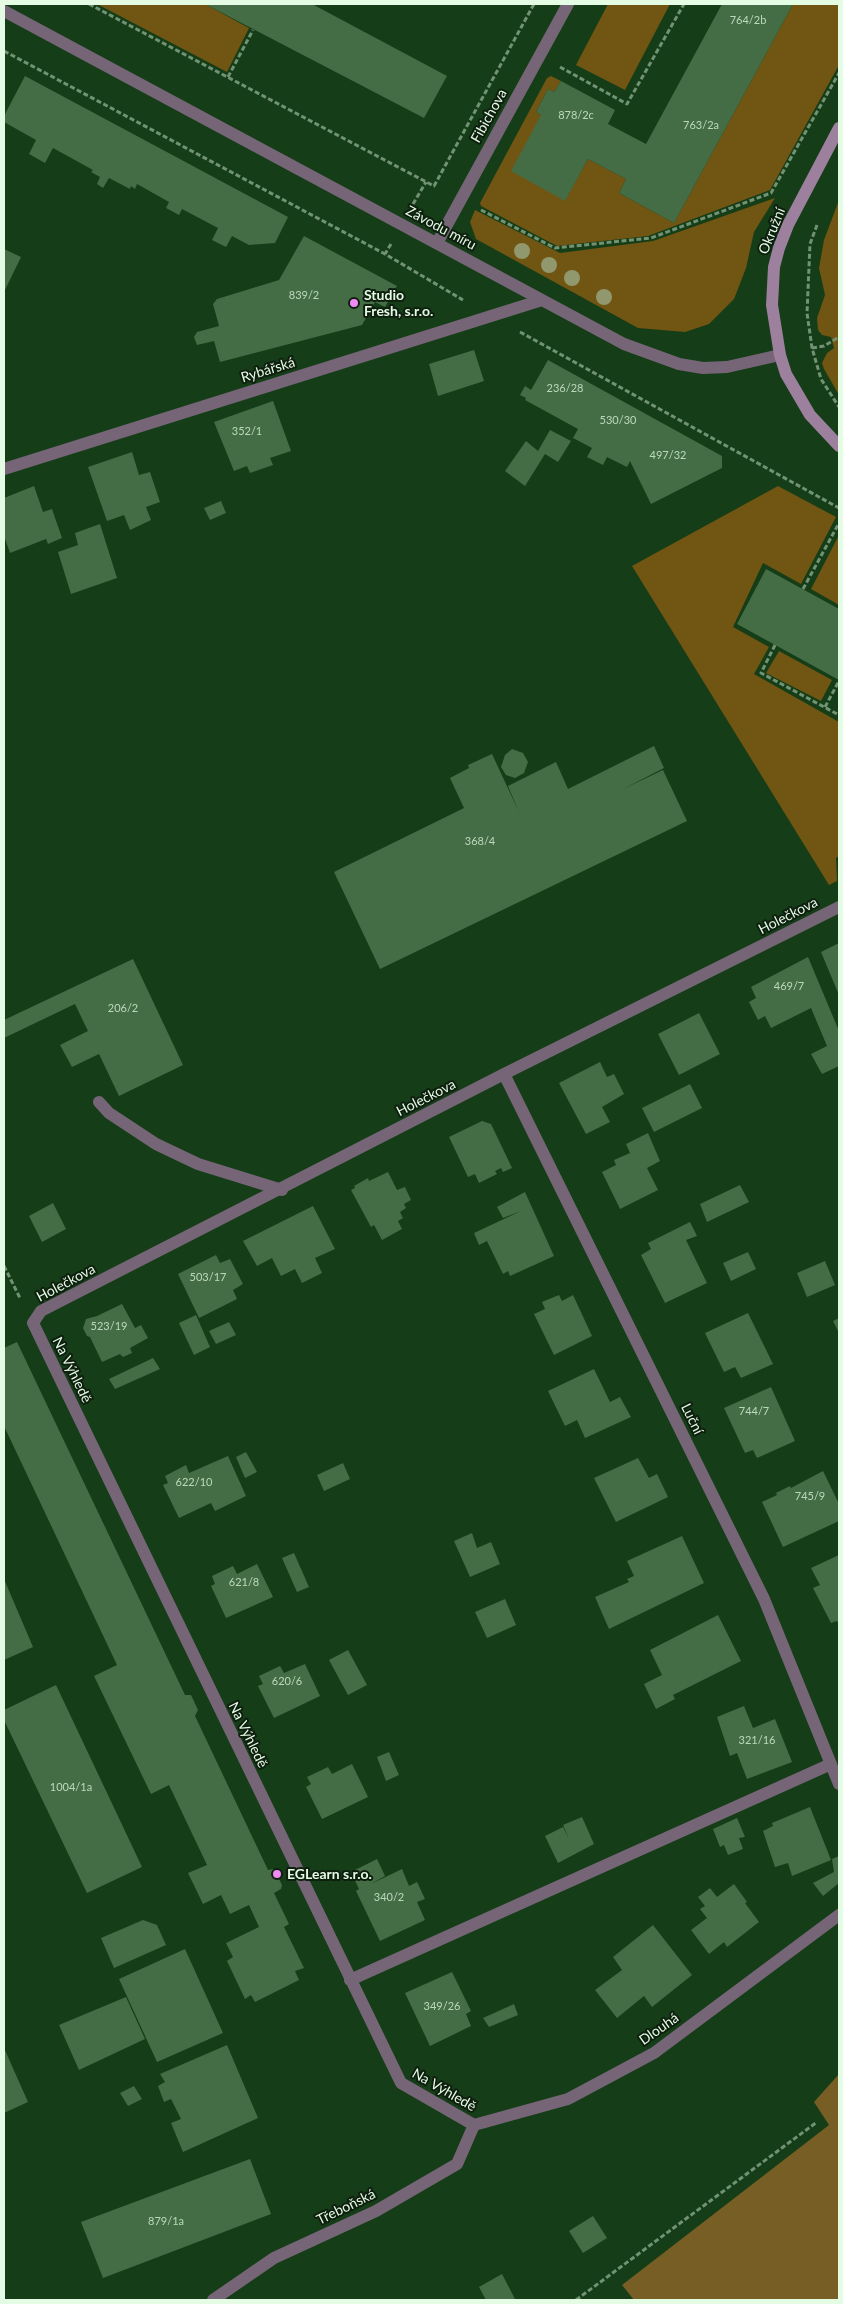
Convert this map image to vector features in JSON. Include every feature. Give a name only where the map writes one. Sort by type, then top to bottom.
[{"type":"main road","name":"Okružní","points":[[780,356],[772,305],[774,266],[788,225],[839,128]]},
{"type":"main road","points":[[780,356],[796,395],[810,415],[839,446]]},
{"type":"street","name":"Fibichova","points":[[438,243],[568,4]]},
{"type":"street","name":"Závodu míru","points":[[4,11],[624,344],[678,364],[703,368],[727,367],[780,356]]},
{"type":"street","name":"Rybářská","points":[[4,469],[542,300]]},
{"type":"street","name":"Holečkova","points":[[33,1323],[41,1311],[282,1190],[504,1074],[839,907]]},
{"type":"street","name":"Luční","points":[[504,1074],[764,1599],[835,1762],[839,1784]]},
{"type":"street","points":[[99,1102],[109,1113],[156,1144],[198,1164],[282,1190]]},
{"type":"street","name":"Na Výhledě","points":[[33,1323],[401,2083],[474,2125]]},
{"type":"street","points":[[350,1980],[835,1762]]},
{"type":"street","name":"Dlouhá","points":[[474,2125],[568,2099],[654,2053],[839,1915]]},
{"type":"street","name":"Třeboňská","points":[[213,2300],[274,2258],[376,2211],[457,2164],[474,2125]]},
{"type":"path","points":[[89,4],[434,186],[534,4]]},
{"type":"path","points":[[551,62],[627,104],[684,4]]},
{"type":"path","points":[[228,77],[253,30]]},
{"type":"path","points":[[4,51],[385,254],[490,316],[839,508]]},
{"type":"path","points":[[480,209],[555,248],[651,238],[771,193],[839,73]]},
{"type":"path","points":[[385,254],[426,182]]},
{"type":"path","points":[[818,222],[810,244],[807,283],[808,313],[812,348],[821,379],[839,407]]},
{"type":"path","points":[[812,348],[824,346],[839,337]]},
{"type":"path","points":[[803,589],[839,523]]},
{"type":"path","points":[[775,645],[761,673],[839,715]]},
{"type":"path","points":[[825,707],[839,681]]},
{"type":"path","points":[[4,1266],[33,1323]]},
{"type":"path","points":[[576,2300],[817,2122]]},
{"type":"shaded area","points":[[97,4],[205,4],[249,28],[227,72]]},
{"type":"shaded area","points":[[608,4],[670,4],[625,90],[576,65]]},
{"type":"shaded area","points":[[793,4],[839,4],[839,65],[770,190],[648,236],[557,246],[481,206],[480,203],[547,78],[551,76],[561,81],[554,92],[548,89],[536,112],[541,115],[565,200],[588,159],[626,179],[619,193],[674,223]]},
{"type":"shaded area","points":[[775,198],[754,232],[746,268],[734,299],[709,324],[685,332],[638,328],[476,239],[470,222],[475,210],[560,253],[653,241]]},
{"type":"shaded area","points":[[839,200],[839,395],[822,363],[827,353],[834,348],[831,337],[822,335],[818,330],[817,318],[825,295],[819,268],[824,240]]},
{"type":"shaded area","points":[[778,486],[836,517],[801,584],[763,563],[733,627],[769,647],[754,674],[839,722],[839,856],[836,858],[837,881],[829,885],[632,566]]},
{"type":"shaded area","points":[[839,535],[839,605],[811,589]]},
{"type":"shaded area","points":[[779,651],[832,680],[821,701],[766,673]]},
{"type":"shaded area","points":[[839,2074],[839,2300],[634,2300],[622,2285],[829,2125],[814,2102]]},
{"type":"building","points":[[205,4],[312,4],[447,76],[424,118]]},
{"type":"building","points":[[722,4],[793,4],[674,223],[619,193],[626,179],[588,159],[565,201],[511,171],[541,115],[536,112],[548,89],[554,92],[561,81],[615,110],[608,124],[646,144]]},
{"type":"building","points":[[25,76],[288,217],[275,243],[249,245],[232,236],[226,247],[212,240],[218,228],[182,209],[179,215],[166,208],[169,202],[137,184],[135,189],[131,186],[130,189],[109,178],[103,188],[97,184],[100,177],[91,172],[93,170],[53,148],[45,163],[29,154],[36,140],[4,122],[4,116]]},
{"type":"building","points":[[304,236],[397,286],[385,307],[375,302],[362,325],[220,362],[214,341],[197,345],[194,337],[197,332],[219,326],[213,304],[217,299],[279,280]]},
{"type":"building","points":[[4,249],[21,257],[4,292]]},
{"type":"building","points":[[474,350],[484,381],[438,396],[429,364]]},
{"type":"building","points":[[548,360],[722,456],[722,468],[651,504],[630,461],[627,467],[607,457],[603,465],[587,457],[592,448],[573,438],[578,429],[525,400],[526,398],[520,395],[525,386],[531,390]]},
{"type":"building","points":[[273,401],[291,451],[270,458],[273,465],[250,473],[247,466],[234,471],[214,422]]},
{"type":"building","points":[[550,430],[571,441],[558,462],[545,454],[525,486],[505,471],[526,441],[538,451]]},
{"type":"building","points":[[132,452],[139,475],[150,472],[160,502],[146,507],[151,520],[130,530],[124,515],[107,521],[88,467]]},
{"type":"building","points":[[34,486],[43,512],[52,509],[62,538],[48,544],[46,539],[10,553],[4,536],[4,498]]},
{"type":"building","points":[[221,501],[226,513],[210,520],[204,508]]},
{"type":"building","points":[[100,524],[117,578],[71,594],[58,552],[78,545],[75,533]]},
{"type":"building","points":[[766,569],[839,609],[839,680],[737,624]]},
{"type":"building","points":[[654,746],[664,768],[623,789],[663,770],[687,821],[380,969],[334,872],[464,808],[450,778],[469,768],[468,765],[492,754],[519,812],[508,786],[556,762],[568,789]]},
{"type":"building","points":[[512,749],[523,753],[528,762],[524,773],[515,778],[506,775],[501,767],[505,755]]},
{"type":"building","points":[[839,943],[839,995],[821,952]]},
{"type":"building","points":[[808,957],[839,1031],[839,1066],[822,1074],[811,1054],[827,1046],[811,1008],[771,1028],[765,1016],[758,1020],[749,1002],[756,998],[751,987]]},
{"type":"building","points":[[133,959],[183,1065],[119,1096],[99,1054],[72,1067],[60,1045],[88,1031],[75,1004],[4,1038],[4,1020]]},
{"type":"building","points":[[699,1013],[720,1054],[679,1075],[658,1034]]},
{"type":"building","points":[[600,1062],[607,1077],[614,1074],[624,1094],[602,1107],[610,1122],[586,1134],[559,1083]]},
{"type":"building","points":[[690,1084],[702,1108],[654,1132],[642,1108]]},
{"type":"building","points":[[482,1121],[491,1124],[512,1168],[503,1172],[501,1168],[495,1171],[497,1174],[479,1183],[475,1174],[468,1177],[449,1137]]},
{"type":"building","points":[[648,1133],[660,1161],[647,1168],[658,1190],[620,1209],[602,1172],[616,1165],[614,1160],[630,1153],[626,1144]]},
{"type":"building","points":[[388,1172],[397,1190],[405,1187],[411,1200],[404,1204],[406,1208],[400,1212],[403,1218],[398,1221],[402,1229],[382,1240],[374,1225],[371,1227],[351,1190],[355,1188],[354,1186],[368,1178],[369,1181]]},
{"type":"building","points":[[740,1185],[749,1202],[707,1222],[700,1204]]},
{"type":"building","points":[[525,1192],[554,1256],[510,1276],[508,1271],[503,1274],[487,1241],[479,1245],[474,1233],[521,1211],[503,1218],[497,1207]]},
{"type":"building","points":[[53,1203],[66,1229],[42,1242],[29,1216]]},
{"type":"building","points":[[313,1206],[335,1249],[315,1258],[322,1273],[302,1283],[295,1269],[281,1276],[272,1258],[257,1266],[243,1241]]},
{"type":"building","points":[[690,1222],[697,1236],[686,1240],[707,1283],[665,1303],[641,1255],[651,1249],[648,1243]]},
{"type":"building","points":[[748,1252],[756,1269],[731,1281],[723,1263]]},
{"type":"building","points":[[216,1255],[220,1263],[230,1259],[243,1284],[233,1290],[237,1299],[199,1318],[178,1274]]},
{"type":"building","points":[[825,1261],[835,1285],[807,1297],[797,1273]]},
{"type":"building","points":[[559,1295],[562,1301],[573,1295],[592,1336],[554,1355],[534,1314],[545,1309],[542,1302]]},
{"type":"building","points":[[122,1304],[135,1328],[141,1325],[148,1338],[130,1348],[132,1353],[123,1357],[120,1354],[102,1362],[90,1337],[87,1336],[83,1328],[86,1319]]},
{"type":"building","points":[[748,1313],[773,1364],[741,1378],[735,1367],[724,1372],[705,1333]]},
{"type":"building","points":[[196,1315],[210,1347],[194,1355],[179,1323]]},
{"type":"building","points":[[839,1318],[839,1333],[833,1321]]},
{"type":"building","points":[[229,1322],[236,1335],[216,1344],[209,1331]]},
{"type":"building","points":[[17,1342],[185,1695],[191,1695],[198,1710],[195,1716],[268,1870],[274,1869],[282,1885],[281,1889],[274,1893],[289,1924],[284,1927],[304,1968],[295,1971],[299,1980],[255,2002],[251,1995],[245,1999],[227,1961],[233,1957],[226,1943],[259,1927],[249,1905],[230,1914],[221,1895],[203,1904],[188,1873],[207,1865],[169,1785],[151,1794],[94,1676],[117,1665],[4,1426],[4,1348]]},
{"type":"building","points":[[153,1358],[160,1369],[115,1389],[109,1379]]},
{"type":"building","points":[[594,1369],[610,1402],[620,1397],[631,1417],[585,1438],[577,1420],[565,1426],[548,1391]]},
{"type":"building","points":[[771,1387],[795,1441],[757,1458],[753,1450],[745,1453],[724,1408]]},
{"type":"building","points":[[246,1452],[257,1472],[245,1478],[236,1457]]},
{"type":"building","points":[[228,1456],[246,1496],[215,1511],[211,1503],[179,1518],[163,1485],[168,1483],[165,1476],[186,1465],[189,1473]]},
{"type":"building","points":[[638,1458],[649,1478],[657,1474],[668,1497],[616,1522],[594,1478]]},
{"type":"building","points":[[343,1463],[350,1479],[324,1491],[317,1475]]},
{"type":"building","points":[[823,1471],[839,1504],[839,1521],[783,1547],[762,1502],[777,1495],[776,1493],[790,1486],[791,1488]]},
{"type":"building","points":[[472,1533],[477,1548],[491,1542],[500,1564],[470,1577],[454,1541]]},
{"type":"building","points":[[682,1536],[704,1583],[609,1629],[595,1597],[629,1582],[627,1579],[634,1576],[627,1561]]},
{"type":"building","points":[[294,1553],[309,1587],[297,1592],[282,1558]]},
{"type":"building","points":[[839,1555],[839,1625],[837,1621],[831,1623],[813,1588],[820,1585],[811,1568]]},
{"type":"building","points":[[257,1564],[273,1597],[226,1618],[211,1586],[215,1584],[212,1576],[233,1566],[237,1574]]},
{"type":"building","points":[[4,1579],[33,1647],[4,1660]]},
{"type":"building","points":[[505,1599],[516,1625],[487,1638],[475,1612]]},
{"type":"building","points":[[718,1615],[741,1661],[673,1695],[675,1699],[656,1709],[644,1684],[662,1675],[650,1650]]},
{"type":"building","points":[[348,1650],[367,1685],[348,1695],[329,1660]]},
{"type":"building","points":[[305,1664],[320,1696],[274,1718],[258,1686],[263,1684],[259,1676],[280,1666],[284,1673]]},
{"type":"building","points":[[56,1685],[142,1867],[87,1893],[4,1720],[4,1710]]},
{"type":"building","points":[[744,1706],[753,1728],[775,1719],[792,1762],[747,1779],[737,1753],[730,1756],[717,1717]]},
{"type":"building","points":[[389,1752],[399,1775],[386,1781],[377,1757]]},
{"type":"building","points":[[352,1764],[368,1797],[322,1819],[306,1787],[311,1784],[307,1777],[328,1767],[332,1774]]},
{"type":"building","points":[[810,1807],[831,1860],[792,1876],[788,1863],[775,1867],[763,1831],[773,1826],[772,1823]]},
{"type":"building","points":[[582,1817],[594,1844],[558,1863],[545,1836],[563,1827],[569,1839],[563,1825]]},
{"type":"building","points":[[737,1818],[745,1837],[739,1838],[743,1849],[728,1855],[724,1845],[720,1847],[713,1829]]},
{"type":"building","points":[[839,1856],[839,1883],[823,1896],[813,1883],[834,1872],[832,1859]]},
{"type":"building","points":[[377,1859],[385,1876],[371,1884],[402,1869],[409,1886],[417,1882],[425,1899],[417,1902],[425,1920],[380,1941],[356,1891],[359,1889],[351,1872]]},
{"type":"building","points":[[734,1884],[759,1922],[727,1947],[724,1942],[709,1954],[691,1930],[707,1918],[700,1909],[705,1906],[698,1897],[710,1888],[717,1897]]},
{"type":"building","points":[[143,1920],[157,1925],[166,1945],[114,1968],[101,1938]]},
{"type":"building","points":[[653,1925],[692,1975],[652,2007],[644,1996],[617,2018],[595,1990],[622,1970],[613,1957]]},
{"type":"building","points":[[185,1949],[223,2033],[157,2062],[119,1979]]},
{"type":"building","points":[[452,1972],[471,2011],[466,2014],[471,2026],[430,2046],[405,1993]]},
{"type":"building","points":[[126,1997],[145,2039],[79,2070],[59,2025]]},
{"type":"building","points":[[514,2004],[518,2015],[489,2027],[483,2018]]},
{"type":"building","points":[[227,2045],[258,2118],[183,2152],[171,2123],[181,2119],[171,2099],[164,2102],[158,2086],[165,2082],[160,2074]]},
{"type":"building","points":[[4,2048],[28,2102],[4,2113]]},
{"type":"building","points":[[134,2086],[142,2099],[128,2106],[120,2093]]},
{"type":"building","points":[[250,2159],[271,2214],[103,2278],[81,2222]]},
{"type":"building","points":[[593,2216],[607,2238],[583,2253],[569,2231]]},
{"type":"building","points":[[502,2274],[515,2299],[486,2300],[479,2287]]},
{"type":"place","name":"Studio Fresh, s.r.o.","points":[[354,303]]},
{"type":"place","name":"EGLearn s.r.o.","points":[[277,1874]]}]
